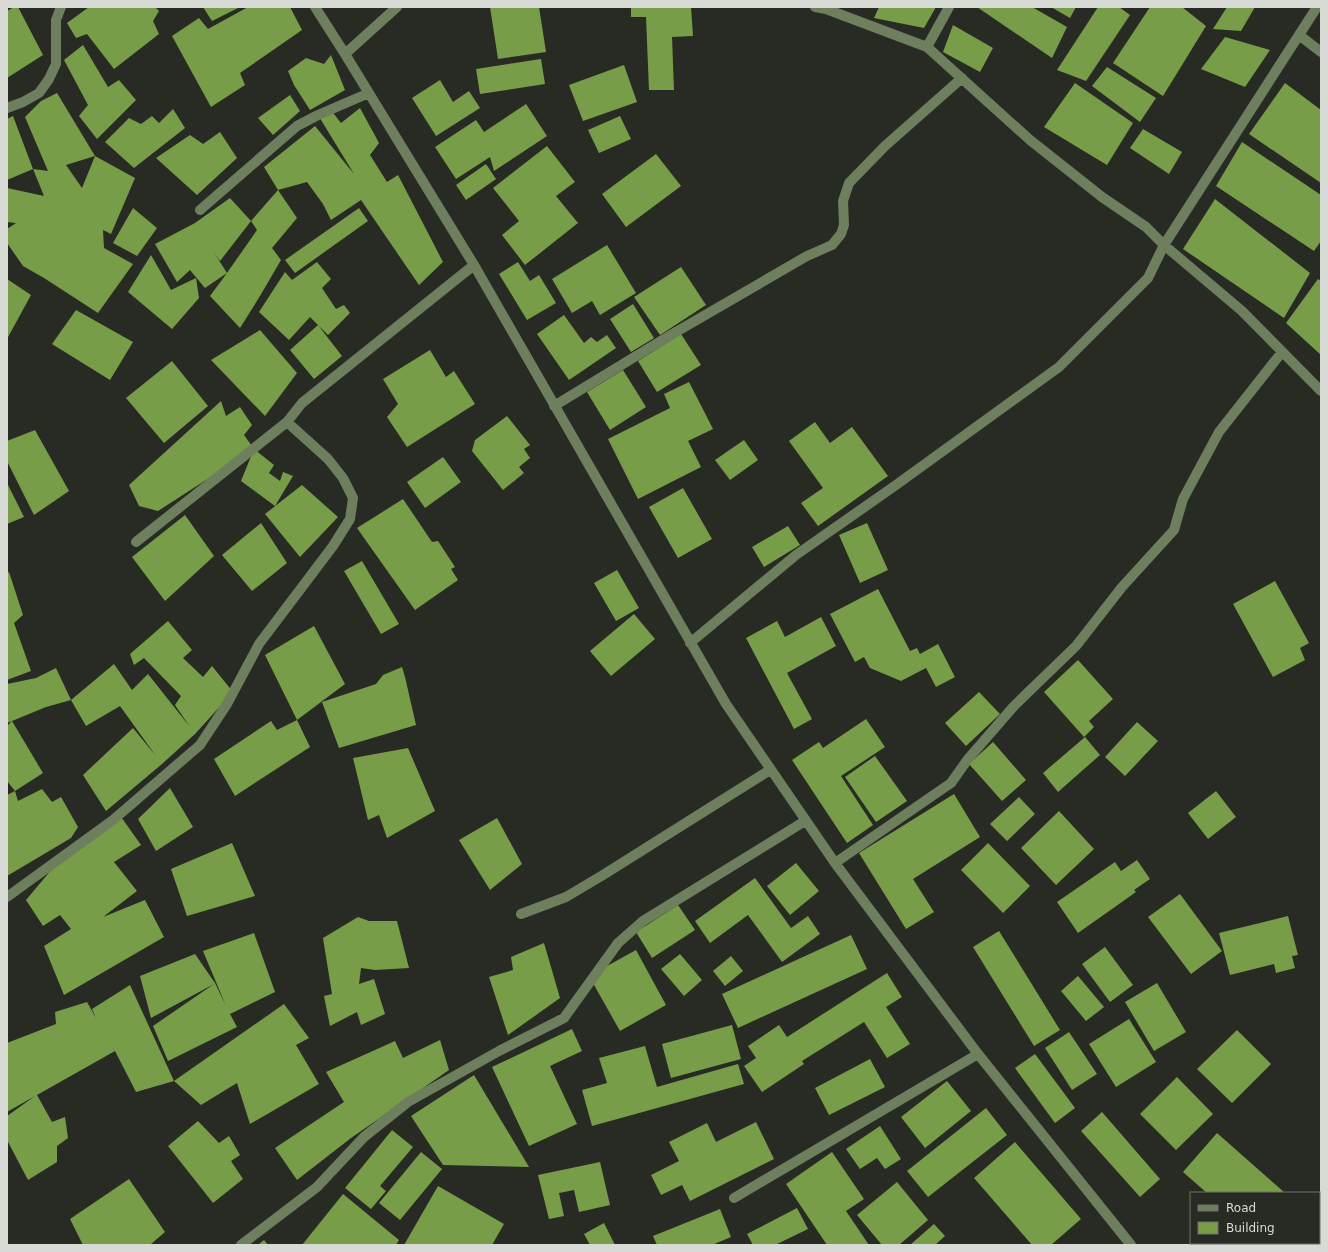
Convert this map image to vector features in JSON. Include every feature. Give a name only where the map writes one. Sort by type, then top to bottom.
[{"type":"street","points":[[7,108],[23,102],[39,93],[48,79],[56,64],[56,20],[61,7]]},
{"type":"street","points":[[315,7],[474,265],[726,704],[835,863],[978,1054],[1131,1245]]},
{"type":"street","points":[[345,54],[397,7]]},
{"type":"street","points":[[815,7],[826,9],[927,47],[1030,140],[1102,197],[1146,227],[1164,245],[1242,311],[1321,391]]},
{"type":"street","points":[[927,47],[949,7]]},
{"type":"street","points":[[690,643],[801,551],[896,485],[1059,367],[1148,278],[1164,245],[1317,7]]},
{"type":"street","points":[[1299,35],[1321,52]]},
{"type":"street","points":[[554,406],[668,336],[807,256],[832,245],[841,234],[844,225],[843,201],[849,183],[885,146],[962,78]]},
{"type":"street","points":[[200,210],[297,126],[318,115],[369,93]]},
{"type":"street","points":[[136,542],[287,422],[302,404],[474,265]]},
{"type":"street","points":[[835,863],[951,782],[968,759],[1014,706],[1076,646],[1122,587],[1174,530],[1183,499],[1219,432],[1282,352]]},
{"type":"street","points":[[7,897],[113,820],[200,745],[227,704],[259,644],[333,546],[350,519],[353,498],[343,478],[328,459],[287,422]]},
{"type":"street","points":[[521,914],[566,897],[770,770]]},
{"type":"street","points":[[240,1245],[317,1187],[364,1137],[408,1102],[500,1051],[564,1018],[618,943],[643,921],[805,821]]},
{"type":"street","points":[[734,1198],[978,1054]]},
{"type":"building","points":[[14,7],[18,7],[43,55],[7,78],[7,11]]},
{"type":"building","points":[[89,7],[155,7],[159,11],[153,21],[159,34],[114,69],[87,34],[76,38],[67,23]]},
{"type":"building","points":[[203,7],[240,7],[212,21]]},
{"type":"building","points":[[248,7],[290,7],[302,30],[240,73],[245,85],[211,107],[172,36],[199,18],[208,29]]},
{"type":"building","points":[[490,7],[539,7],[546,52],[498,59]]},
{"type":"building","points":[[631,7],[691,7],[693,36],[672,37],[674,90],[649,90],[646,17],[631,17]]},
{"type":"building","points":[[879,7],[936,7],[924,28],[874,18]]},
{"type":"building","points":[[977,7],[1032,7],[1067,27],[1052,58]]},
{"type":"building","points":[[1051,7],[1076,7],[1070,18]]},
{"type":"building","points":[[1098,7],[1119,7],[1130,15],[1086,81],[1057,70]]},
{"type":"building","points":[[1150,7],[1182,7],[1206,26],[1163,96],[1113,63]]},
{"type":"building","points":[[1227,7],[1255,7],[1241,31],[1213,29]]},
{"type":"building","points":[[953,25],[993,48],[980,72],[943,52]]},
{"type":"building","points":[[1225,37],[1270,50],[1245,87],[1201,69]]},
{"type":"building","points":[[83,45],[108,87],[119,80],[136,100],[97,139],[79,116],[88,105],[64,60]]},
{"type":"building","points":[[331,55],[345,90],[310,110],[294,85],[288,71],[306,58],[324,64]]},
{"type":"building","points":[[541,59],[545,84],[480,94],[476,69]]},
{"type":"building","points":[[624,65],[637,102],[583,121],[569,85]]},
{"type":"building","points":[[1107,67],[1156,98],[1140,122],[1092,86]]},
{"type":"building","points":[[440,80],[453,102],[469,91],[480,108],[436,136],[412,98]]},
{"type":"building","points":[[1075,83],[1133,123],[1107,165],[1044,127]]},
{"type":"building","points":[[1285,83],[1321,110],[1321,183],[1249,134]]},
{"type":"building","points":[[57,93],[95,156],[135,178],[111,234],[103,230],[104,248],[133,264],[98,313],[23,266],[7,243],[7,229],[16,223],[7,222],[7,188],[44,196],[33,169],[48,171],[25,117],[41,101]],"holes":[[[95,156],[82,188],[66,165]]]},
{"type":"building","points":[[290,95],[300,111],[273,135],[258,118]]},
{"type":"building","points":[[526,104],[547,136],[494,171],[490,157],[456,179],[435,147],[476,120],[484,132]]},
{"type":"building","points":[[360,108],[379,143],[370,155],[387,182],[398,175],[443,262],[419,285],[361,200],[331,220],[323,204],[307,182],[278,190],[264,167],[315,126],[354,174],[318,115],[330,109],[341,123]]},
{"type":"building","points":[[173,109],[185,128],[134,168],[105,142],[129,118],[141,124],[152,116],[159,123]]},
{"type":"building","points":[[13,116],[33,169],[7,180],[7,119]]},
{"type":"building","points":[[620,116],[631,139],[599,153],[588,130]]},
{"type":"building","points":[[1143,129],[1182,152],[1169,174],[1130,148]]},
{"type":"building","points":[[220,132],[237,158],[197,195],[156,158],[190,135],[203,144]]},
{"type":"building","points":[[1242,142],[1321,195],[1321,241],[1314,251],[1216,186]]},
{"type":"building","points":[[547,146],[575,182],[556,196],[578,223],[525,265],[502,235],[519,221],[493,188]]},
{"type":"building","points":[[656,154],[681,186],[626,227],[602,194]]},
{"type":"building","points":[[486,164],[496,179],[466,200],[456,185]]},
{"type":"building","points":[[278,190],[297,218],[272,248],[281,260],[240,328],[210,296],[257,230],[251,221]]},
{"type":"building","points":[[230,198],[251,221],[220,261],[213,251],[227,273],[205,288],[190,270],[177,282],[155,244],[195,223]]},
{"type":"building","points":[[1215,199],[1310,273],[1284,318],[1183,249]]},
{"type":"building","points":[[133,208],[157,228],[137,256],[113,243]]},
{"type":"building","points":[[359,208],[368,221],[295,273],[285,260]]},
{"type":"building","points":[[607,245],[636,293],[600,315],[592,301],[572,313],[552,279]]},
{"type":"building","points":[[151,255],[171,290],[196,278],[199,298],[172,329],[128,292]]},
{"type":"building","points":[[317,262],[331,279],[322,288],[336,309],[344,305],[350,313],[328,335],[310,317],[289,340],[259,312],[285,272],[292,280]]},
{"type":"building","points":[[518,262],[530,281],[539,275],[556,303],[527,320],[499,274]]},
{"type":"building","points":[[681,267],[706,305],[660,335],[634,297]]},
{"type":"building","points":[[7,279],[31,295],[7,339]]},
{"type":"building","points":[[1318,279],[1321,281],[1321,355],[1286,323]]},
{"type":"building","points":[[633,304],[654,338],[631,352],[610,319]]},
{"type":"building","points":[[76,310],[133,342],[110,380],[52,344]]},
{"type":"building","points":[[564,315],[584,343],[591,337],[597,342],[607,335],[616,348],[569,380],[537,334]]},
{"type":"building","points":[[318,325],[342,356],[314,379],[290,350]]},
{"type":"building","points":[[260,330],[297,373],[265,416],[211,360]]},
{"type":"building","points":[[681,334],[701,365],[657,392],[638,361]]},
{"type":"building","points":[[430,350],[446,377],[454,371],[475,404],[407,447],[387,417],[398,404],[383,379]]},
{"type":"building","points":[[172,361],[208,406],[164,443],[126,398]]},
{"type":"building","points":[[623,370],[646,407],[610,430],[587,392]]},
{"type":"building","points":[[689,382],[713,429],[688,441],[701,467],[638,499],[608,439],[670,408],[664,394]]},
{"type":"building","points":[[221,401],[226,416],[240,407],[252,425],[244,435],[254,449],[158,511],[139,506],[129,485]]},
{"type":"building","points":[[507,416],[530,445],[524,449],[530,458],[519,467],[524,473],[503,490],[472,451],[475,440]]},
{"type":"building","points":[[815,422],[830,443],[852,427],[888,476],[818,526],[801,503],[823,488],[789,441]]},
{"type":"building","points":[[35,430],[69,491],[34,515],[7,461],[7,441]]},
{"type":"building","points":[[744,440],[758,460],[730,480],[715,460]]},
{"type":"building","points":[[254,449],[274,465],[269,473],[280,481],[283,472],[293,476],[275,506],[241,481]]},
{"type":"building","points":[[443,457],[461,482],[425,508],[407,482]]},
{"type":"building","points":[[7,483],[24,517],[7,524]]},
{"type":"building","points":[[302,485],[338,517],[300,557],[265,514]]},
{"type":"building","points":[[683,488],[712,539],[678,558],[649,507]]},
{"type":"building","points":[[403,499],[432,542],[438,541],[455,567],[451,569],[458,580],[415,610],[357,528]]},
{"type":"building","points":[[185,515],[214,556],[165,601],[132,557]]},
{"type":"building","points":[[261,523],[287,563],[252,591],[222,555]]},
{"type":"building","points":[[867,523],[888,570],[860,583],[839,535]]},
{"type":"building","points":[[788,526],[800,545],[764,567],[752,547]]},
{"type":"building","points":[[362,561],[399,624],[381,634],[344,571]]},
{"type":"building","points":[[617,570],[639,608],[616,621],[594,583]]},
{"type":"building","points":[[9,572],[23,615],[14,623],[31,671],[7,680],[7,573]]},
{"type":"building","points":[[1275,581],[1309,643],[1300,648],[1305,660],[1273,677],[1233,604]]},
{"type":"building","points":[[878,589],[910,651],[917,648],[920,654],[938,644],[955,677],[936,687],[926,668],[901,681],[870,668],[864,657],[855,662],[830,614]]},
{"type":"building","points":[[634,614],[655,639],[611,676],[590,651]]},
{"type":"building","points":[[821,617],[836,646],[787,673],[812,719],[794,729],[746,638],[777,621],[785,637]]},
{"type":"building","points":[[168,621],[192,650],[183,658],[203,677],[212,666],[233,692],[195,734],[106,811],[83,775],[133,728],[156,756],[120,706],[86,726],[71,700],[114,664],[132,690],[148,674],[190,727],[175,705],[181,696],[144,658],[134,665],[130,654]]},
{"type":"building","points":[[314,626],[345,684],[297,720],[265,655]]},
{"type":"building","points":[[1078,660],[1113,699],[1089,721],[1094,727],[1084,737],[1044,692]]},
{"type":"building","points":[[402,667],[416,725],[339,748],[322,702],[376,684],[383,675]]},
{"type":"building","points":[[56,668],[71,700],[46,707],[7,723],[7,684],[36,678]]},
{"type":"building","points":[[979,692],[1000,714],[966,746],[945,723]]},
{"type":"building","points":[[866,719],[885,747],[841,776],[873,825],[847,843],[792,760],[819,742],[823,748]]},
{"type":"building","points":[[297,720],[310,747],[235,796],[214,759],[271,721],[277,730]]},
{"type":"building","points":[[12,721],[43,773],[15,791],[7,781],[7,726]]},
{"type":"building","points":[[1137,722],[1158,741],[1125,776],[1105,757]]},
{"type":"building","points":[[1085,737],[1100,755],[1058,792],[1043,773]]},
{"type":"building","points":[[993,742],[1026,780],[1002,801],[969,764]]},
{"type":"building","points":[[408,748],[435,811],[387,838],[379,815],[368,820],[353,758]]},
{"type":"building","points":[[875,756],[907,801],[876,822],[845,777]]},
{"type":"building","points":[[170,788],[193,827],[156,851],[138,819]]},
{"type":"building","points":[[42,789],[52,802],[61,797],[78,827],[71,838],[7,876],[7,795],[15,791],[18,801]]},
{"type":"building","points":[[1216,791],[1236,817],[1208,839],[1188,813]]},
{"type":"building","points":[[954,794],[980,837],[913,879],[934,912],[906,929],[859,853]]},
{"type":"building","points":[[1019,797],[1035,814],[1007,841],[990,824]]},
{"type":"building","points":[[1059,811],[1094,849],[1056,885],[1021,848]]},
{"type":"building","points":[[119,814],[141,845],[114,862],[137,891],[103,917],[145,900],[164,937],[64,995],[44,946],[71,929],[60,915],[43,926],[26,900],[63,856]]},
{"type":"building","points":[[497,818],[522,864],[490,890],[459,840]]},
{"type":"building","points":[[232,843],[255,896],[187,916],[171,869]]},
{"type":"building","points":[[988,843],[1030,886],[1003,913],[961,870]]},
{"type":"building","points":[[1137,860],[1150,879],[1134,890],[1136,892],[1078,933],[1057,902],[1115,862],[1121,871]]},
{"type":"building","points":[[796,863],[819,891],[790,915],[767,886]]},
{"type":"building","points":[[755,878],[791,928],[808,916],[820,934],[782,962],[748,915],[710,943],[695,921]]},
{"type":"building","points":[[1180,894],[1222,951],[1191,974],[1148,917]]},
{"type":"building","points":[[678,905],[695,930],[652,958],[636,932]]},
{"type":"building","points":[[1288,916],[1298,955],[1292,956],[1295,968],[1276,973],[1274,964],[1230,975],[1219,933]]},
{"type":"building","points":[[358,917],[369,921],[397,921],[409,968],[375,970],[361,968],[359,984],[374,979],[385,1014],[361,1025],[357,1012],[330,1026],[324,996],[332,994],[323,938]]},
{"type":"building","points":[[999,931],[1060,1030],[1034,1046],[973,947]]},
{"type":"building","points":[[254,933],[275,992],[230,1014],[237,1027],[168,1061],[153,1026],[214,984],[151,1018],[140,976],[195,954],[215,983],[226,1006],[203,951]]},
{"type":"building","points":[[851,935],[867,969],[738,1028],[722,994]]},
{"type":"building","points":[[544,943],[560,998],[508,1035],[489,977],[513,970],[511,957]]},
{"type":"building","points":[[1105,947],[1133,985],[1110,1002],[1082,964]]},
{"type":"building","points":[[636,950],[666,1005],[620,1031],[589,976]]},
{"type":"building","points":[[680,954],[702,980],[684,996],[661,969]]},
{"type":"building","points":[[731,956],[743,971],[725,986],[713,971]]},
{"type":"building","points":[[887,973],[902,997],[886,1007],[910,1044],[887,1058],[864,1022],[802,1061],[804,1064],[762,1092],[744,1066],[756,1058],[748,1046],[779,1025],[787,1037]]},
{"type":"building","points":[[1078,976],[1104,1007],[1086,1021],[1061,991]]},
{"type":"building","points":[[1157,983],[1186,1032],[1154,1051],[1125,1002]]},
{"type":"building","points":[[130,985],[174,1081],[136,1092],[115,1051],[37,1095],[52,1122],[65,1117],[68,1138],[57,1146],[57,1162],[28,1180],[7,1140],[7,1116],[35,1096],[7,1112],[7,1043],[56,1024],[55,1012],[87,1002],[96,1018],[92,1009]]},
{"type":"building","points":[[284,1004],[309,1038],[296,1045],[319,1084],[250,1124],[237,1083],[201,1105],[174,1081]]},
{"type":"building","points":[[1129,1019],[1156,1062],[1116,1087],[1089,1044]]},
{"type":"building","points":[[732,1025],[741,1059],[671,1078],[662,1044]]},
{"type":"building","points":[[572,1029],[582,1051],[550,1066],[577,1124],[529,1146],[492,1067]]},
{"type":"building","points":[[1237,1030],[1271,1064],[1232,1103],[1197,1069]]},
{"type":"building","points":[[1069,1032],[1097,1074],[1072,1090],[1045,1048]]},
{"type":"building","points":[[440,1040],[449,1070],[351,1138],[297,1180],[275,1148],[344,1102],[326,1072],[395,1041],[403,1058]]},
{"type":"building","points":[[645,1046],[657,1087],[738,1064],[744,1084],[592,1126],[582,1090],[607,1083],[599,1058]]},
{"type":"building","points":[[1035,1054],[1075,1108],[1055,1123],[1015,1068]]},
{"type":"building","points":[[870,1059],[885,1087],[829,1115],[815,1088]]},
{"type":"building","points":[[474,1075],[529,1167],[443,1165],[411,1116]]},
{"type":"building","points":[[1177,1077],[1213,1114],[1176,1150],[1140,1114]]},
{"type":"building","points":[[947,1081],[971,1111],[925,1148],[901,1117]]},
{"type":"building","points":[[986,1108],[1007,1135],[928,1197],[907,1171]]},
{"type":"building","points":[[1102,1112],[1160,1179],[1140,1197],[1081,1131]]},
{"type":"building","points":[[198,1121],[219,1143],[229,1136],[240,1155],[231,1161],[243,1179],[213,1203],[168,1146]]},
{"type":"building","points":[[756,1122],[774,1159],[690,1201],[682,1185],[661,1195],[651,1175],[679,1161],[669,1142],[707,1123],[716,1142]]},
{"type":"building","points":[[880,1126],[901,1159],[885,1169],[877,1158],[860,1169],[846,1149]]},
{"type":"building","points":[[392,1130],[413,1147],[380,1186],[386,1191],[371,1209],[345,1188]]},
{"type":"building","points":[[1217,1133],[1284,1192],[1206,1192],[1183,1172]]},
{"type":"building","points":[[1015,1142],[1081,1219],[1051,1245],[1032,1245],[974,1178]]},
{"type":"building","points":[[421,1152],[442,1169],[400,1220],[379,1203]]},
{"type":"building","points":[[832,1152],[864,1199],[846,1211],[869,1245],[827,1245],[786,1184]]},
{"type":"building","points":[[600,1162],[610,1205],[579,1212],[574,1190],[559,1193],[564,1216],[549,1219],[538,1175]]},
{"type":"building","points":[[129,1179],[165,1232],[150,1245],[83,1245],[70,1219]]},
{"type":"building","points":[[897,1182],[928,1220],[899,1245],[882,1245],[857,1215]]},
{"type":"building","points":[[438,1186],[504,1224],[492,1245],[404,1245]]},
{"type":"building","points":[[343,1194],[399,1240],[396,1245],[302,1245]]},
{"type":"building","points":[[797,1208],[808,1229],[775,1245],[753,1245],[747,1234]]},
{"type":"building","points":[[720,1209],[731,1237],[712,1245],[657,1245],[653,1236]]},
{"type":"building","points":[[604,1223],[615,1245],[590,1245],[584,1234]]},
{"type":"building","points":[[934,1224],[945,1236],[935,1245],[910,1245]]},
{"type":"building","points":[[264,1240],[268,1245],[258,1245]]}]
